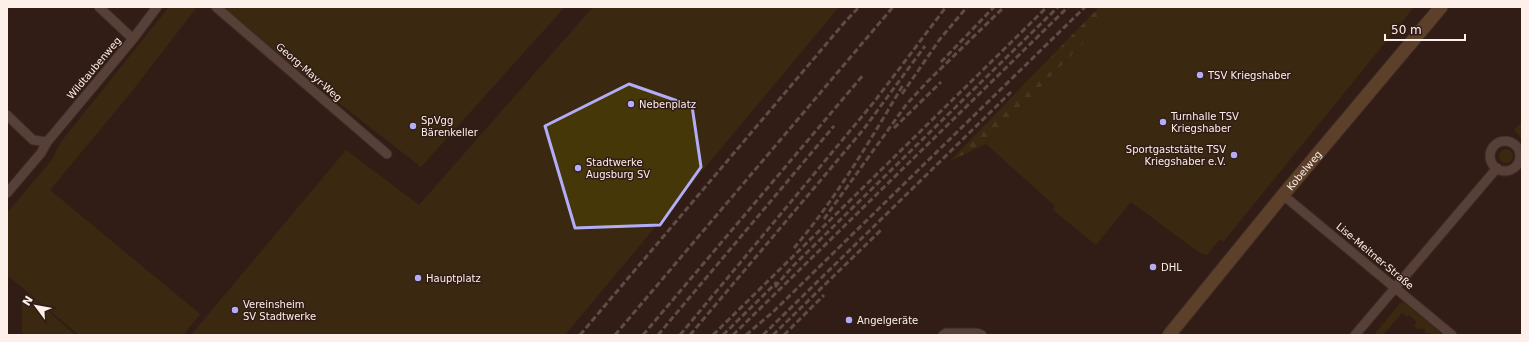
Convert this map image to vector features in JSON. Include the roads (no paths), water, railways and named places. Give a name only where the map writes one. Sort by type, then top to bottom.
[{"type":"main road","name":"Kobelweg","points":[[1169,335],[1283,195],[1441,7]]},
{"type":"street","points":[[99,7],[132,39]]},
{"type":"street","name":"Wildtaubenweg","points":[[7,193],[41,153],[47,142],[157,7]]},
{"type":"street","name":"Georg-Mayr-Weg","points":[[216,7],[387,154]]},
{"type":"street","points":[[7,115],[33,140],[47,142]]},
{"type":"street","points":[[1355,335],[1497,168]]},
{"type":"street","name":"Lise-Meitner-Straße","points":[[1283,195],[1452,335]]},
{"type":"street","points":[[943,335],[946,333],[977,333],[982,335]]},
{"type":"railway","points":[[580,335],[859,7]]},
{"type":"railway","points":[[615,335],[893,7]]},
{"type":"railway","points":[[680,335],[874,102],[946,7]]},
{"type":"railway","points":[[902,94],[940,39],[967,7]]},
{"type":"railway","points":[[941,62],[994,7]]},
{"type":"railway","points":[[824,219],[906,105],[927,82],[1004,7]]},
{"type":"railway","points":[[713,335],[1047,7]]},
{"type":"railway","points":[[775,287],[792,267],[1058,7]]},
{"type":"railway","points":[[733,335],[1068,7]]},
{"type":"railway","points":[[746,335],[774,311],[1085,7]]},
{"type":"railway","points":[[690,335],[863,130],[925,46]]},
{"type":"railway","points":[[643,335],[864,74]]},
{"type":"railway","points":[[894,128],[941,82]]},
{"type":"railway","points":[[794,248],[838,190],[903,85]]},
{"type":"railway","points":[[763,335],[1011,92]]},
{"type":"railway","points":[[658,335],[834,126]]},
{"type":"railway","points":[[773,335],[881,230]]},
{"type":"railway","points":[[723,335],[777,282]]},
{"type":"railway","points":[[784,335],[824,295]]},
{"type":"place","name":"TSV Kriegshaber","points":[[1200,75]]},
{"type":"place","name":"Nebenplatz","points":[[631,104]]},
{"type":"place","name":"Turnhalle TSV Kriegshaber","points":[[1163,122]]},
{"type":"place","name":"SpVgg Bärenkeller","points":[[413,126]]},
{"type":"place","name":"Sportgaststätte TSV Kriegshaber e.V.","points":[[1234,155]]},
{"type":"place","name":"Stadtwerke Augsburg SV","points":[[578,168]]},
{"type":"place","name":"DHL","points":[[1153,267]]},
{"type":"place","name":"Hauptplatz","points":[[418,278]]},
{"type":"place","name":"Vereinsheim SV Stadtwerke","points":[[235,310]]},
{"type":"place","name":"Angelgeräte","points":[[849,320]]}]
